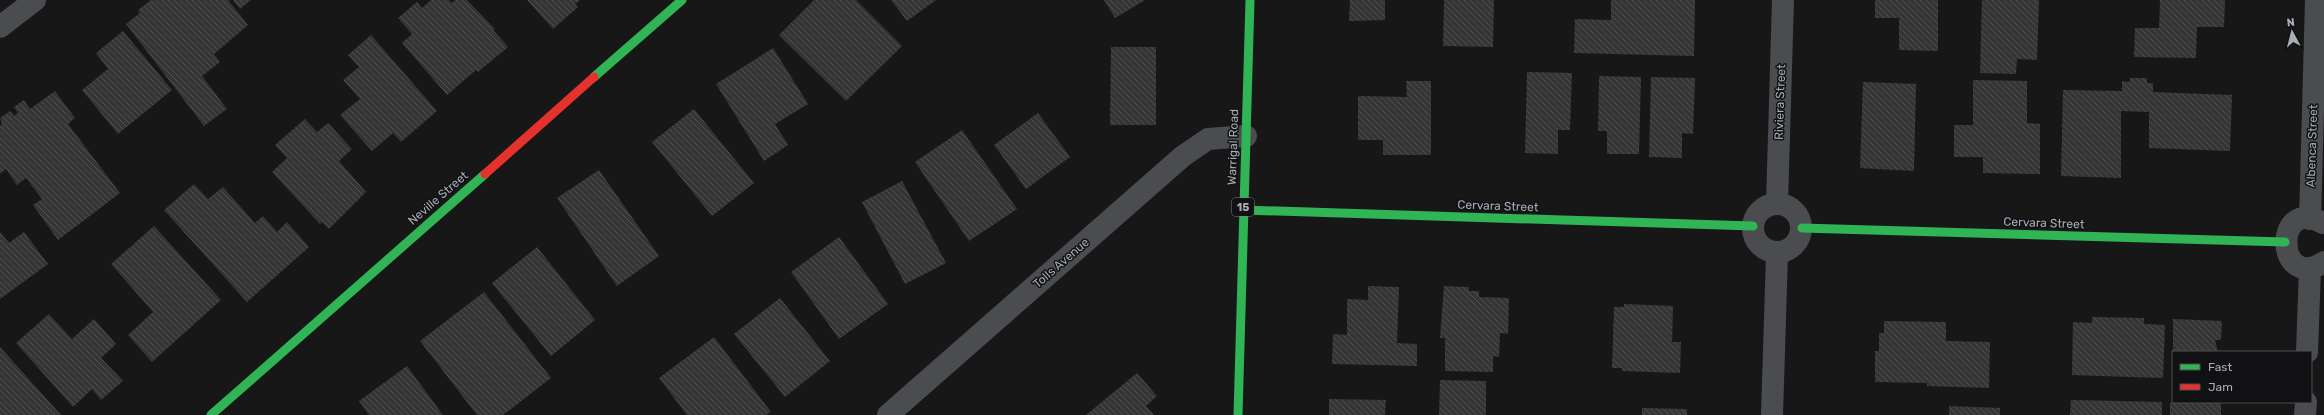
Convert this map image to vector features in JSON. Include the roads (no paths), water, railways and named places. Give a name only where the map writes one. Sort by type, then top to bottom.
[{"type":"main road","name":"Neville Street","points":[[211,415],[682,0]]},
{"type":"main road","name":"Warrigal Road","points":[[1238,415],[1250,0]]},
{"type":"main road","name":"Cervara Street","points":[[1243,210],[1753,226]]},
{"type":"main road","name":"Cervara Street","points":[[1802,228],[2285,242]]},
{"type":"street","points":[[0,27],[35,0]]},
{"type":"street","name":"Riviera Street","points":[[1777,204],[1782,0]]},
{"type":"street","name":"Albenca Street","points":[[2316,0],[2317,222]]},
{"type":"street","name":"Tolls Avenue","points":[[888,415],[1183,156],[1208,139],[1246,136]]},
{"type":"street","points":[[1777,204],[1791,208],[1800,220],[1802,228],[1801,235],[1792,248],[1777,253],[1759,245],[1753,226],[1760,211],[1777,204]]},
{"type":"street","points":[[2307,351],[2317,265],[2303,267],[2292,260],[2288,255],[2285,242],[2286,236],[2293,225],[2304,219],[2317,222]]},
{"type":"street","points":[[1772,415],[1777,253]]},
{"type":"street","points":[[2305,415],[2306,403]]}]
